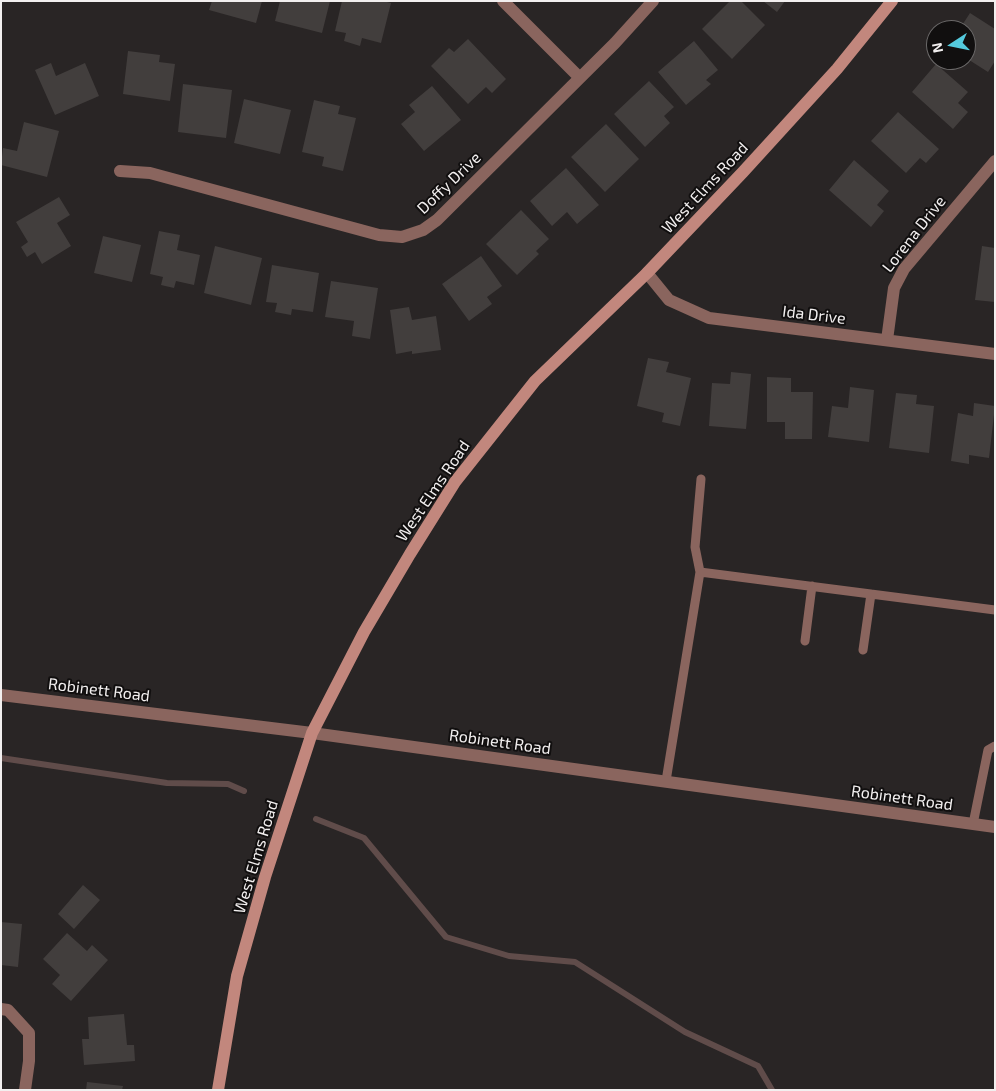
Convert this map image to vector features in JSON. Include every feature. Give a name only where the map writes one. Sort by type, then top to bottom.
[{"type":"main road","name":"West Elms Road","points":[[218,1090],[237,976],[265,877],[312,733],[364,632],[455,482],[535,381],[647,273],[743,172],[837,69],[892,1]]},
{"type":"street","points":[[503,1],[579,77]]},
{"type":"street","name":"Doffy Drive","points":[[120,172],[150,173],[379,235],[402,237],[423,230],[437,220],[615,43],[653,1]]},
{"type":"street","name":"Lorena Drive","points":[[887,340],[894,288],[904,269],[995,161]]},
{"type":"street","name":"Ida Drive","points":[[647,273],[669,300],[709,318],[995,354]]},
{"type":"street","name":"Robinett Road","points":[[1,695],[312,733],[995,827]]},
{"type":"street","points":[[1,1009],[8,1010],[29,1033],[26,1090]]},
{"type":"lane","points":[[666,782],[700,572],[695,547],[701,479]]},
{"type":"lane","points":[[700,572],[995,610]]},
{"type":"lane","points":[[804,642],[812,586]]},
{"type":"lane","points":[[864,650],[871,594]]},
{"type":"lane","points":[[973,824],[988,750],[995,746]]},
{"type":"building","points":[[212,1],[262,1],[256,23],[209,10]]},
{"type":"building","points":[[280,1],[330,1],[322,33],[275,21]]},
{"type":"building","points":[[342,1],[383,1],[391,3],[381,43],[362,38],[360,46],[344,41],[346,33],[335,31]]},
{"type":"building","points":[[730,1],[741,1],[765,25],[732,59],[702,29]]},
{"type":"building","points":[[763,1],[785,1],[777,12]]},
{"type":"building","points":[[970,13],[995,29],[995,61],[988,72],[976,64],[976,20],[965,20]]},
{"type":"building","points":[[468,39],[506,79],[492,93],[486,87],[468,104],[431,66],[449,48],[454,52]]},
{"type":"building","points":[[694,41],[718,70],[706,80],[711,84],[686,105],[658,72]]},
{"type":"building","points":[[128,51],[160,55],[159,62],[175,64],[170,101],[123,94]]},
{"type":"building","points":[[51,63],[56,76],[85,63],[99,96],[55,115],[35,70]]},
{"type":"building","points":[[931,70],[943,70],[968,92],[958,103],[968,112],[953,129],[912,92]]},
{"type":"building","points":[[649,81],[674,107],[664,116],[670,123],[645,147],[614,114]]},
{"type":"building","points":[[183,84],[232,90],[226,138],[178,132]]},
{"type":"building","points":[[432,86],[461,120],[424,151],[401,124],[415,112],[409,105]]},
{"type":"building","points":[[244,99],[291,110],[280,154],[234,143]]},
{"type":"building","points":[[314,100],[340,106],[338,114],[356,118],[343,171],[322,166],[324,157],[302,152]]},
{"type":"building","points":[[898,112],[939,149],[926,163],[920,158],[906,173],[871,141]]},
{"type":"building","points":[[24,122],[59,131],[47,177],[1,165],[3,148],[17,151]]},
{"type":"building","points":[[606,124],[639,159],[605,192],[571,157]]},
{"type":"building","points":[[854,160],[889,191],[877,205],[884,211],[871,227],[829,190]]},
{"type":"building","points":[[566,168],[599,205],[577,224],[567,212],[552,226],[530,201]]},
{"type":"building","points":[[59,197],[70,215],[57,223],[71,246],[42,264],[35,252],[27,257],[21,247],[28,242],[16,222]]},
{"type":"building","points":[[521,210],[549,239],[536,251],[539,254],[517,275],[486,244]]},
{"type":"building","points":[[159,231],[180,235],[177,250],[200,255],[194,285],[176,281],[174,288],[161,285],[163,277],[150,274]]},
{"type":"building","points":[[103,236],[141,245],[132,282],[94,273]]},
{"type":"building","points":[[215,246],[262,258],[251,305],[204,293]]},
{"type":"building","points":[[982,246],[995,248],[995,302],[975,300]]},
{"type":"building","points":[[481,256],[502,286],[487,297],[492,304],[469,321],[442,284]]},
{"type":"building","points":[[272,265],[319,273],[313,312],[292,309],[291,315],[275,312],[277,303],[266,302]]},
{"type":"building","points":[[331,281],[378,288],[370,339],[352,336],[354,321],[325,317]]},
{"type":"building","points":[[409,307],[412,320],[436,316],[441,350],[412,354],[412,351],[396,354],[390,310]]},
{"type":"building","points":[[648,358],[669,362],[666,372],[691,378],[680,426],[662,422],[664,413],[637,406]]},
{"type":"building","points":[[731,372],[751,374],[746,429],[709,426],[712,383],[730,384]]},
{"type":"building","points":[[767,377],[791,378],[791,392],[813,392],[812,439],[785,439],[785,422],[767,422]]},
{"type":"building","points":[[850,387],[874,390],[869,442],[828,437],[832,406],[848,408]]},
{"type":"building","points":[[896,393],[917,395],[916,404],[934,406],[929,453],[889,448]]},
{"type":"building","points":[[974,403],[995,406],[989,458],[969,455],[969,464],[951,461],[958,413],[973,416]]},
{"type":"building","points":[[83,885],[100,900],[74,929],[58,914]]},
{"type":"building","points":[[1,922],[22,924],[18,967],[1,965]]},
{"type":"building","points":[[67,933],[87,951],[92,945],[108,960],[71,1001],[52,984],[60,975],[43,959]]},
{"type":"building","points":[[124,1014],[127,1045],[134,1045],[135,1061],[84,1065],[82,1039],[89,1039],[88,1017]]},
{"type":"building","points":[[87,1082],[123,1086],[122,1090],[86,1090]]},
{"type":"waterway","points":[[1,758],[167,783],[228,784],[244,791]]},
{"type":"waterway","points":[[316,819],[364,838],[446,937],[509,956],[575,962],[685,1032],[758,1066],[772,1090]]}]
